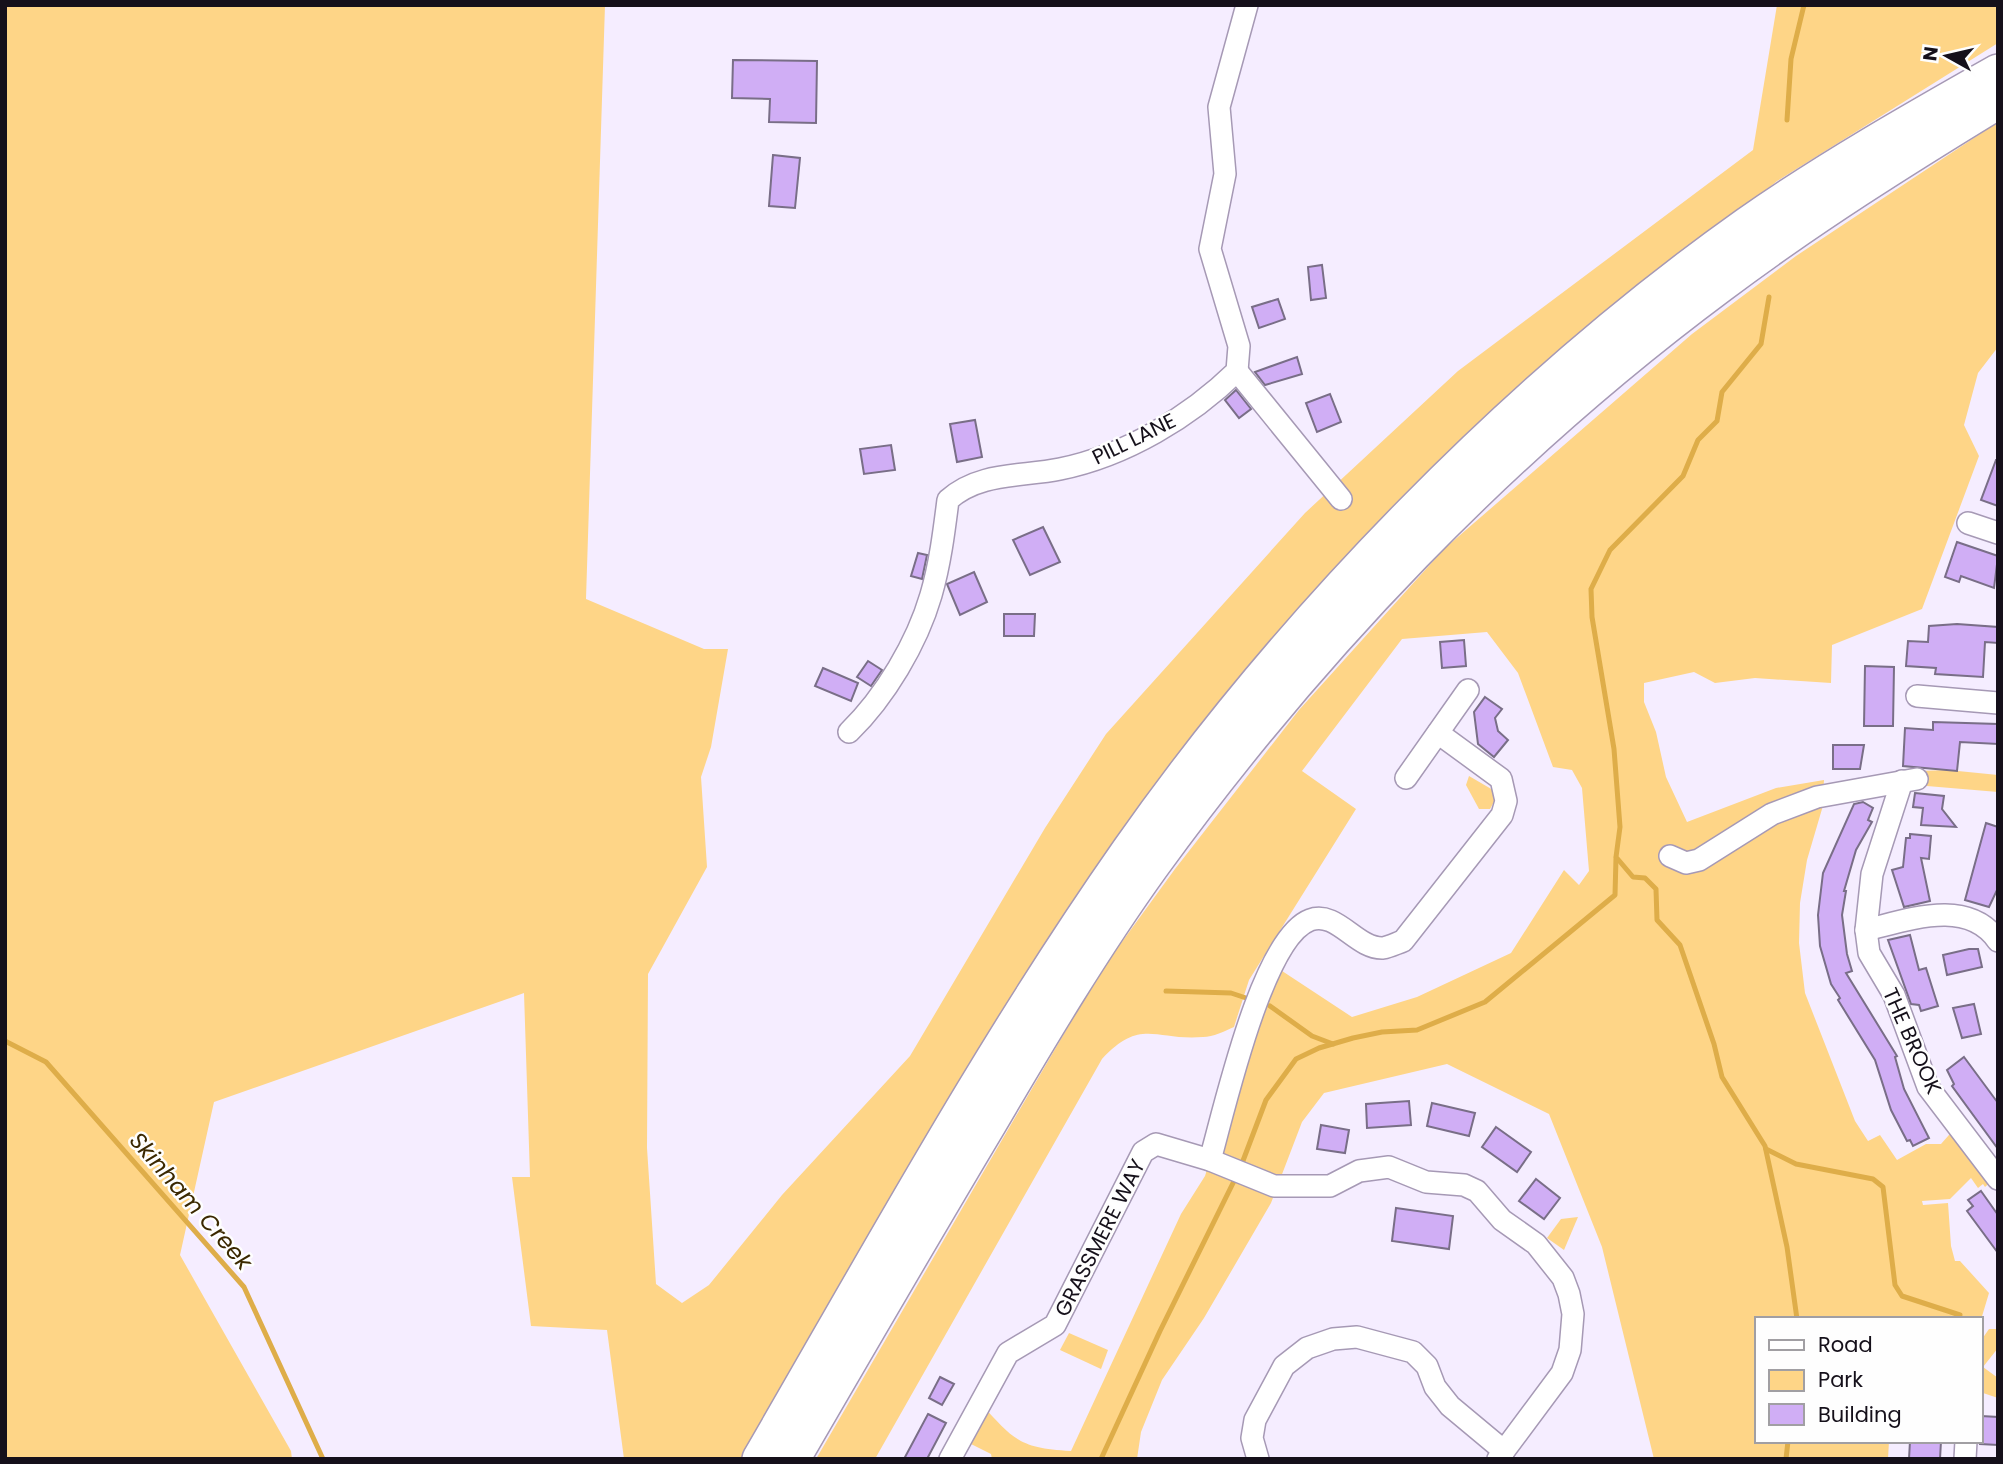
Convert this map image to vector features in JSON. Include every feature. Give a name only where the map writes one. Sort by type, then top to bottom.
[{"type":"highway","points":[[760,1459],[1030,998],[1131,848],[1219,732],[1321,612],[1442,485],[1540,392],[1646,303],[1781,203],[1919,116],[1998,72]]},
{"type":"highway","points":[[792,1459],[1048,1022],[1143,879],[1247,740],[1339,631],[1447,520],[1634,352],[1798,228],[1998,101]]},
{"type":"street","points":[[1247,5],[1219,107],[1225,174],[1210,249],[1239,346],[1237,371],[1341,499]]},
{"type":"street","name":"PILL LANE","points":[[849,732],[876,703],[911,642],[931,597],[948,500],[962,487],[984,480],[1059,470],[1090,461],[1133,442],[1191,410],[1237,371]]},
{"type":"street","points":[[1968,523],[1998,533]]},
{"type":"street","points":[[1406,778],[1468,691]]},
{"type":"street","points":[[1917,697],[1998,704]]},
{"type":"street","points":[[1219,1163],[1258,994],[1299,927],[1310,920],[1324,918],[1366,944],[1383,948],[1403,941],[1502,815],[1506,801],[1501,779],[1438,733]]},
{"type":"street","name":"THE BROOK","points":[[1670,856],[1686,863],[1699,860],[1783,810],[1852,788],[1910,780],[1872,874],[1866,930],[1869,953],[1894,995],[1928,1087],[1998,1179]]},
{"type":"street","points":[[1866,930],[1930,915],[1954,915],[1979,922],[1995,931]]},
{"type":"street","name":"GRASSMERE WAY","points":[[950,1459],[1008,1353],[1055,1325],[1143,1152],[1156,1144],[1219,1163],[1274,1186],[1330,1186],[1374,1167],[1389,1167],[1426,1182],[1464,1185],[1478,1191],[1502,1220],[1548,1257],[1569,1294],[1573,1314],[1570,1350],[1562,1374],[1501,1455]]},
{"type":"street","points":[[1258,1459],[1252,1438],[1255,1420],[1284,1366],[1307,1348],[1333,1339],[1357,1336],[1413,1352],[1427,1366],[1435,1387],[1450,1406],[1501,1455]]},
{"type":"green space","points":[[5,5],[605,5],[586,599],[704,649],[728,649],[711,747],[701,777],[707,867],[648,974],[647,1148],[656,1284],[682,1303],[709,1285],[782,1195],[910,1056],[1045,828],[1106,734],[1305,513],[1458,371],[1753,150],[1777,5],[1998,5],[1998,43],[1777,181],[1435,467],[748,1459],[624,1459],[607,1330],[531,1326],[512,1177],[530,1177],[524,993],[214,1102],[180,1255],[291,1451],[292,1459],[5,1459]]},
{"type":"green space","points":[[1998,122],[1998,347],[1978,373],[1964,425],[1979,456],[1922,609],[1832,645],[1831,683],[1755,678],[1715,683],[1694,672],[1644,683],[1644,702],[1656,732],[1666,777],[1687,822],[1776,788],[1824,780],[1822,809],[1807,860],[1800,903],[1799,943],[1805,993],[1855,1121],[1868,1141],[1880,1135],[1897,1160],[1926,1144],[1941,1144],[1956,1127],[1996,1177],[1985,1187],[1983,1184],[1978,1188],[1971,1178],[1950,1199],[1922,1201],[1923,1205],[1948,1203],[1951,1246],[1955,1261],[1960,1261],[1989,1293],[1982,1317],[1755,1317],[1755,1443],[1889,1443],[1888,1459],[1654,1459],[1602,1247],[1549,1114],[1447,1064],[1324,1093],[1302,1122],[1271,1203],[1204,1318],[1162,1380],[1141,1432],[1137,1459],[992,1459],[991,1454],[961,1439],[981,1404],[1002,1427],[1029,1445],[1071,1451],[1181,1214],[1205,1176],[1273,965],[1352,1017],[1417,997],[1511,953],[1564,870],[1579,885],[1589,871],[1582,788],[1572,770],[1553,767],[1518,673],[1487,632],[1402,639],[1302,771],[1356,809],[1249,980],[1234,1027],[1207,1037],[1138,1035],[1127,1038],[1102,1059],[875,1459],[816,1459],[1100,972],[1175,869],[1299,710],[1444,549],[1692,334],[1796,256]]},
{"type":"green space","points":[[1948,770],[1998,775],[1998,792],[1915,785],[1920,771]]},
{"type":"green space","points":[[1469,776],[1493,790],[1495,800],[1490,809],[1479,809],[1466,785]]},
{"type":"green space","points":[[1578,1217],[1564,1250],[1547,1238],[1561,1219]]},
{"type":"green space","points":[[1989,1329],[1998,1329],[1998,1348],[1983,1367],[1998,1378],[1998,1398],[1982,1393],[1982,1339]]},
{"type":"green space","points":[[1069,1333],[1108,1350],[1101,1369],[1060,1350]]},
{"type":"building","points":[[733,60],[817,61],[816,123],[769,122],[770,99],[732,98]]},
{"type":"building","points":[[773,155],[800,158],[795,208],[769,206]]},
{"type":"building","points":[[1322,265],[1326,298],[1311,300],[1308,267]]},
{"type":"building","points":[[1278,299],[1285,319],[1259,328],[1252,307]]},
{"type":"building","points":[[1297,357],[1302,374],[1265,385],[1255,372]]},
{"type":"building","points":[[1236,390],[1251,409],[1239,418],[1225,400]]},
{"type":"building","points":[[1330,394],[1341,422],[1317,432],[1306,403]]},
{"type":"building","points":[[975,420],[982,457],[957,462],[950,424]]},
{"type":"building","points":[[891,445],[895,470],[864,474],[860,449]]},
{"type":"building","points":[[1998,460],[1998,506],[1981,500]]},
{"type":"building","points":[[1043,527],[1060,562],[1030,575],[1013,540]]},
{"type":"building","points":[[1957,542],[1998,556],[1994,588],[1961,576],[1959,582],[1945,577]]},
{"type":"building","points":[[918,553],[927,555],[922,579],[911,576]]},
{"type":"building","points":[[974,572],[987,602],[960,615],[947,584]]},
{"type":"building","points":[[1004,614],[1035,614],[1034,636],[1004,636]]},
{"type":"building","points":[[1957,624],[1998,627],[1998,643],[1985,642],[1983,677],[1935,674],[1936,668],[1906,666],[1908,641],[1928,642],[1929,626]]},
{"type":"building","points":[[1464,640],[1466,666],[1442,668],[1440,642]]},
{"type":"building","points":[[868,661],[882,670],[871,686],[857,677]]},
{"type":"building","points":[[1865,666],[1894,667],[1893,726],[1864,726]]},
{"type":"building","points":[[823,668],[858,683],[851,701],[815,686]]},
{"type":"building","points":[[1485,697],[1502,709],[1495,718],[1498,731],[1508,740],[1494,757],[1478,744],[1474,712]]},
{"type":"building","points":[[1933,722],[1998,724],[1998,744],[1960,742],[1957,771],[1903,766],[1905,728],[1933,730]]},
{"type":"building","points":[[1833,745],[1864,745],[1860,769],[1833,769]]},
{"type":"building","points":[[1915,793],[1944,796],[1942,809],[1956,827],[1921,825],[1923,808],[1913,807]]},
{"type":"building","points":[[1863,802],[1873,808],[1868,820],[1872,822],[1856,850],[1844,891],[1842,915],[1852,971],[1846,973],[1897,1056],[1895,1057],[1904,1089],[1929,1138],[1913,1146],[1910,1140],[1907,1141],[1891,1110],[1875,1060],[1838,1000],[1840,998],[1831,984],[1820,946],[1818,915],[1823,873],[1854,804]]},
{"type":"building","points":[[1986,823],[1998,827],[1998,888],[1989,907],[1965,900]]},
{"type":"building","points":[[1910,834],[1931,836],[1929,859],[1921,858],[1930,901],[1904,907],[1892,870],[1903,867],[1906,838],[1910,838]]},
{"type":"building","points":[[1910,935],[1919,970],[1926,968],[1938,1006],[1921,1011],[1919,1005],[1911,1004],[1888,940]]},
{"type":"building","points":[[1978,949],[1982,967],[1947,975],[1943,955]]},
{"type":"building","points":[[1974,1004],[1981,1034],[1962,1038],[1953,1008]]},
{"type":"building","points":[[1964,1057],[1998,1103],[1998,1149],[1952,1086],[1954,1084],[1947,1070]]},
{"type":"building","points":[[1409,1101],[1411,1125],[1367,1128],[1366,1104]]},
{"type":"building","points":[[1432,1103],[1475,1113],[1469,1136],[1427,1126]]},
{"type":"building","points":[[1321,1125],[1349,1130],[1345,1153],[1317,1149]]},
{"type":"building","points":[[1496,1127],[1531,1152],[1517,1172],[1482,1147]]},
{"type":"building","points":[[1536,1179],[1560,1198],[1544,1219],[1519,1201]]},
{"type":"building","points":[[1981,1191],[1998,1215],[1998,1253],[1967,1211],[1973,1206],[1968,1200]]},
{"type":"building","points":[[1396,1208],[1453,1216],[1449,1249],[1392,1241]]},
{"type":"building","points":[[940,1377],[954,1384],[942,1405],[929,1398]]},
{"type":"building","points":[[928,1414],[946,1423],[927,1459],[904,1459]]},
{"type":"building","points":[[1982,1416],[1998,1417],[1998,1445],[1980,1444]]},
{"type":"building","points":[[1910,1443],[1941,1443],[1940,1459],[1909,1459]]},
{"type":"waterway","points":[[1787,120],[1791,59],[1804,5]]},
{"type":"waterway","points":[[1769,297],[1761,344],[1722,392],[1717,421],[1698,440],[1683,476],[1610,550],[1591,589],[1592,617],[1614,749],[1620,827],[1616,857],[1633,877],[1645,878],[1656,889],[1657,920],[1680,945],[1714,1044],[1722,1077],[1765,1146],[1787,1247],[1797,1317]]},
{"type":"waterway","points":[[1241,1166],[1266,1100],[1296,1059],[1319,1048],[1353,1038],[1382,1032],[1417,1030],[1485,1002],[1615,895],[1616,858]]},
{"type":"waterway","points":[[1166,991],[1231,993],[1246,998]]},
{"type":"waterway","points":[[1270,1006],[1312,1036],[1333,1044]]},
{"type":"waterway","name":"Skinham Creek","points":[[5,1041],[46,1062],[244,1287],[323,1459]]},
{"type":"waterway","points":[[1766,1149],[1796,1164],[1873,1179],[1883,1187],[1895,1285],[1902,1296],[1960,1315]]},
{"type":"waterway","points":[[1101,1459],[1237,1175]]},
{"type":"waterway","points":[[1786,1459],[1788,1443]]}]
